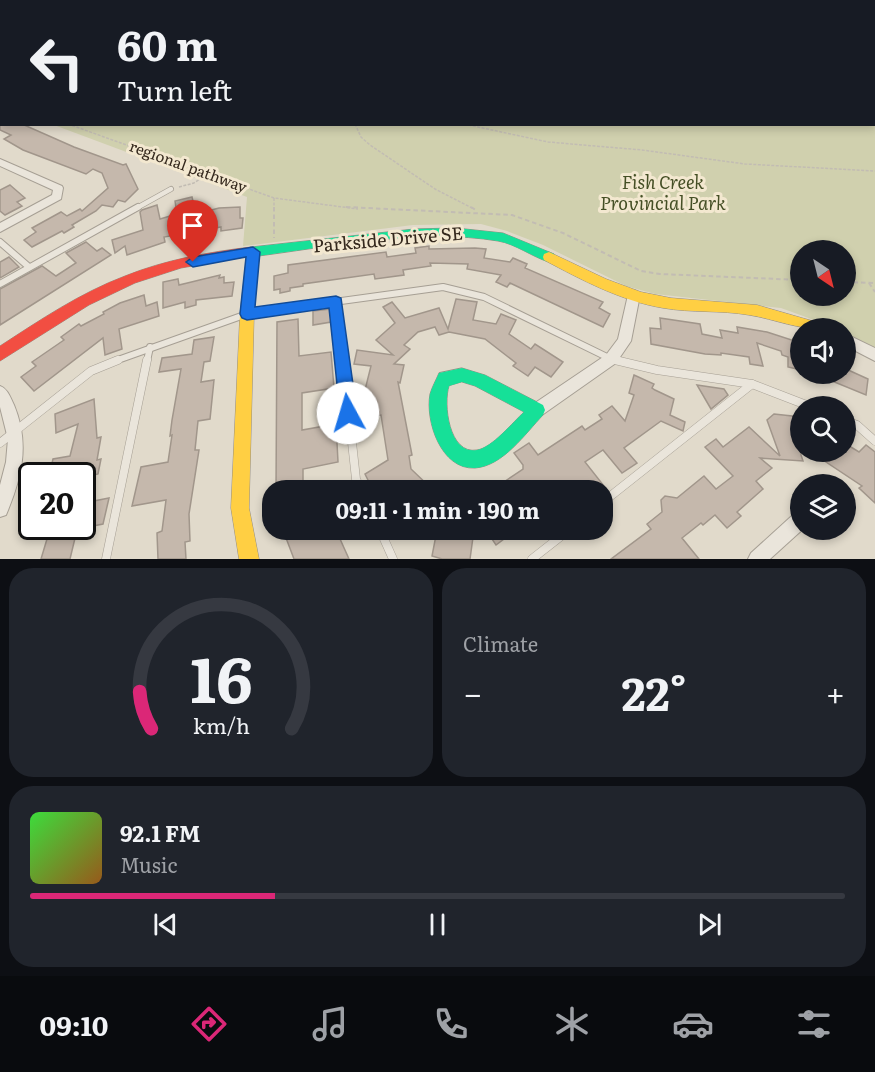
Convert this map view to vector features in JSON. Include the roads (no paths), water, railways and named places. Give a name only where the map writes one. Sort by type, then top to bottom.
[{"type":"street","points":[[0,162],[58,188],[57,197],[0,228]]},
{"type":"street","name":"Parkside Drive SE","points":[[0,354],[90,297],[129,279],[172,265],[253,252],[429,232],[465,231],[497,236],[520,243],[595,280],[634,295],[673,304],[722,306],[790,320]]},
{"type":"street","points":[[249,559],[240,508],[247,314],[253,252]]},
{"type":"street","points":[[537,410],[479,380],[462,375],[445,378],[439,390],[438,408],[448,444],[459,456],[467,458],[474,459],[491,452],[537,410],[611,359],[624,341],[634,295]]},
{"type":"street","points":[[856,345],[875,355]]},
{"type":"street","points":[[0,393],[16,431],[17,457],[0,509]]},
{"type":"street","points":[[758,559],[790,529]]},
{"type":"lane","points":[[0,284],[171,189]]},
{"type":"lane","points":[[0,242],[29,267]]},
{"type":"lane","points":[[0,443],[91,371],[150,347],[247,314],[443,287],[484,297],[611,359],[657,370],[752,384],[790,399]]},
{"type":"lane","points":[[336,302],[356,480]]},
{"type":"lane","points":[[106,559],[150,347]]},
{"type":"lane","points":[[613,494],[752,384]]},
{"type":"lane","points":[[856,425],[875,441]]},
{"type":"lane","points":[[384,540],[393,559]]},
{"type":"lane","points":[[532,559],[556,540]]},
{"type":"park label","name":"Fish Creek Provincial Park","points":[[663,193]]}]
